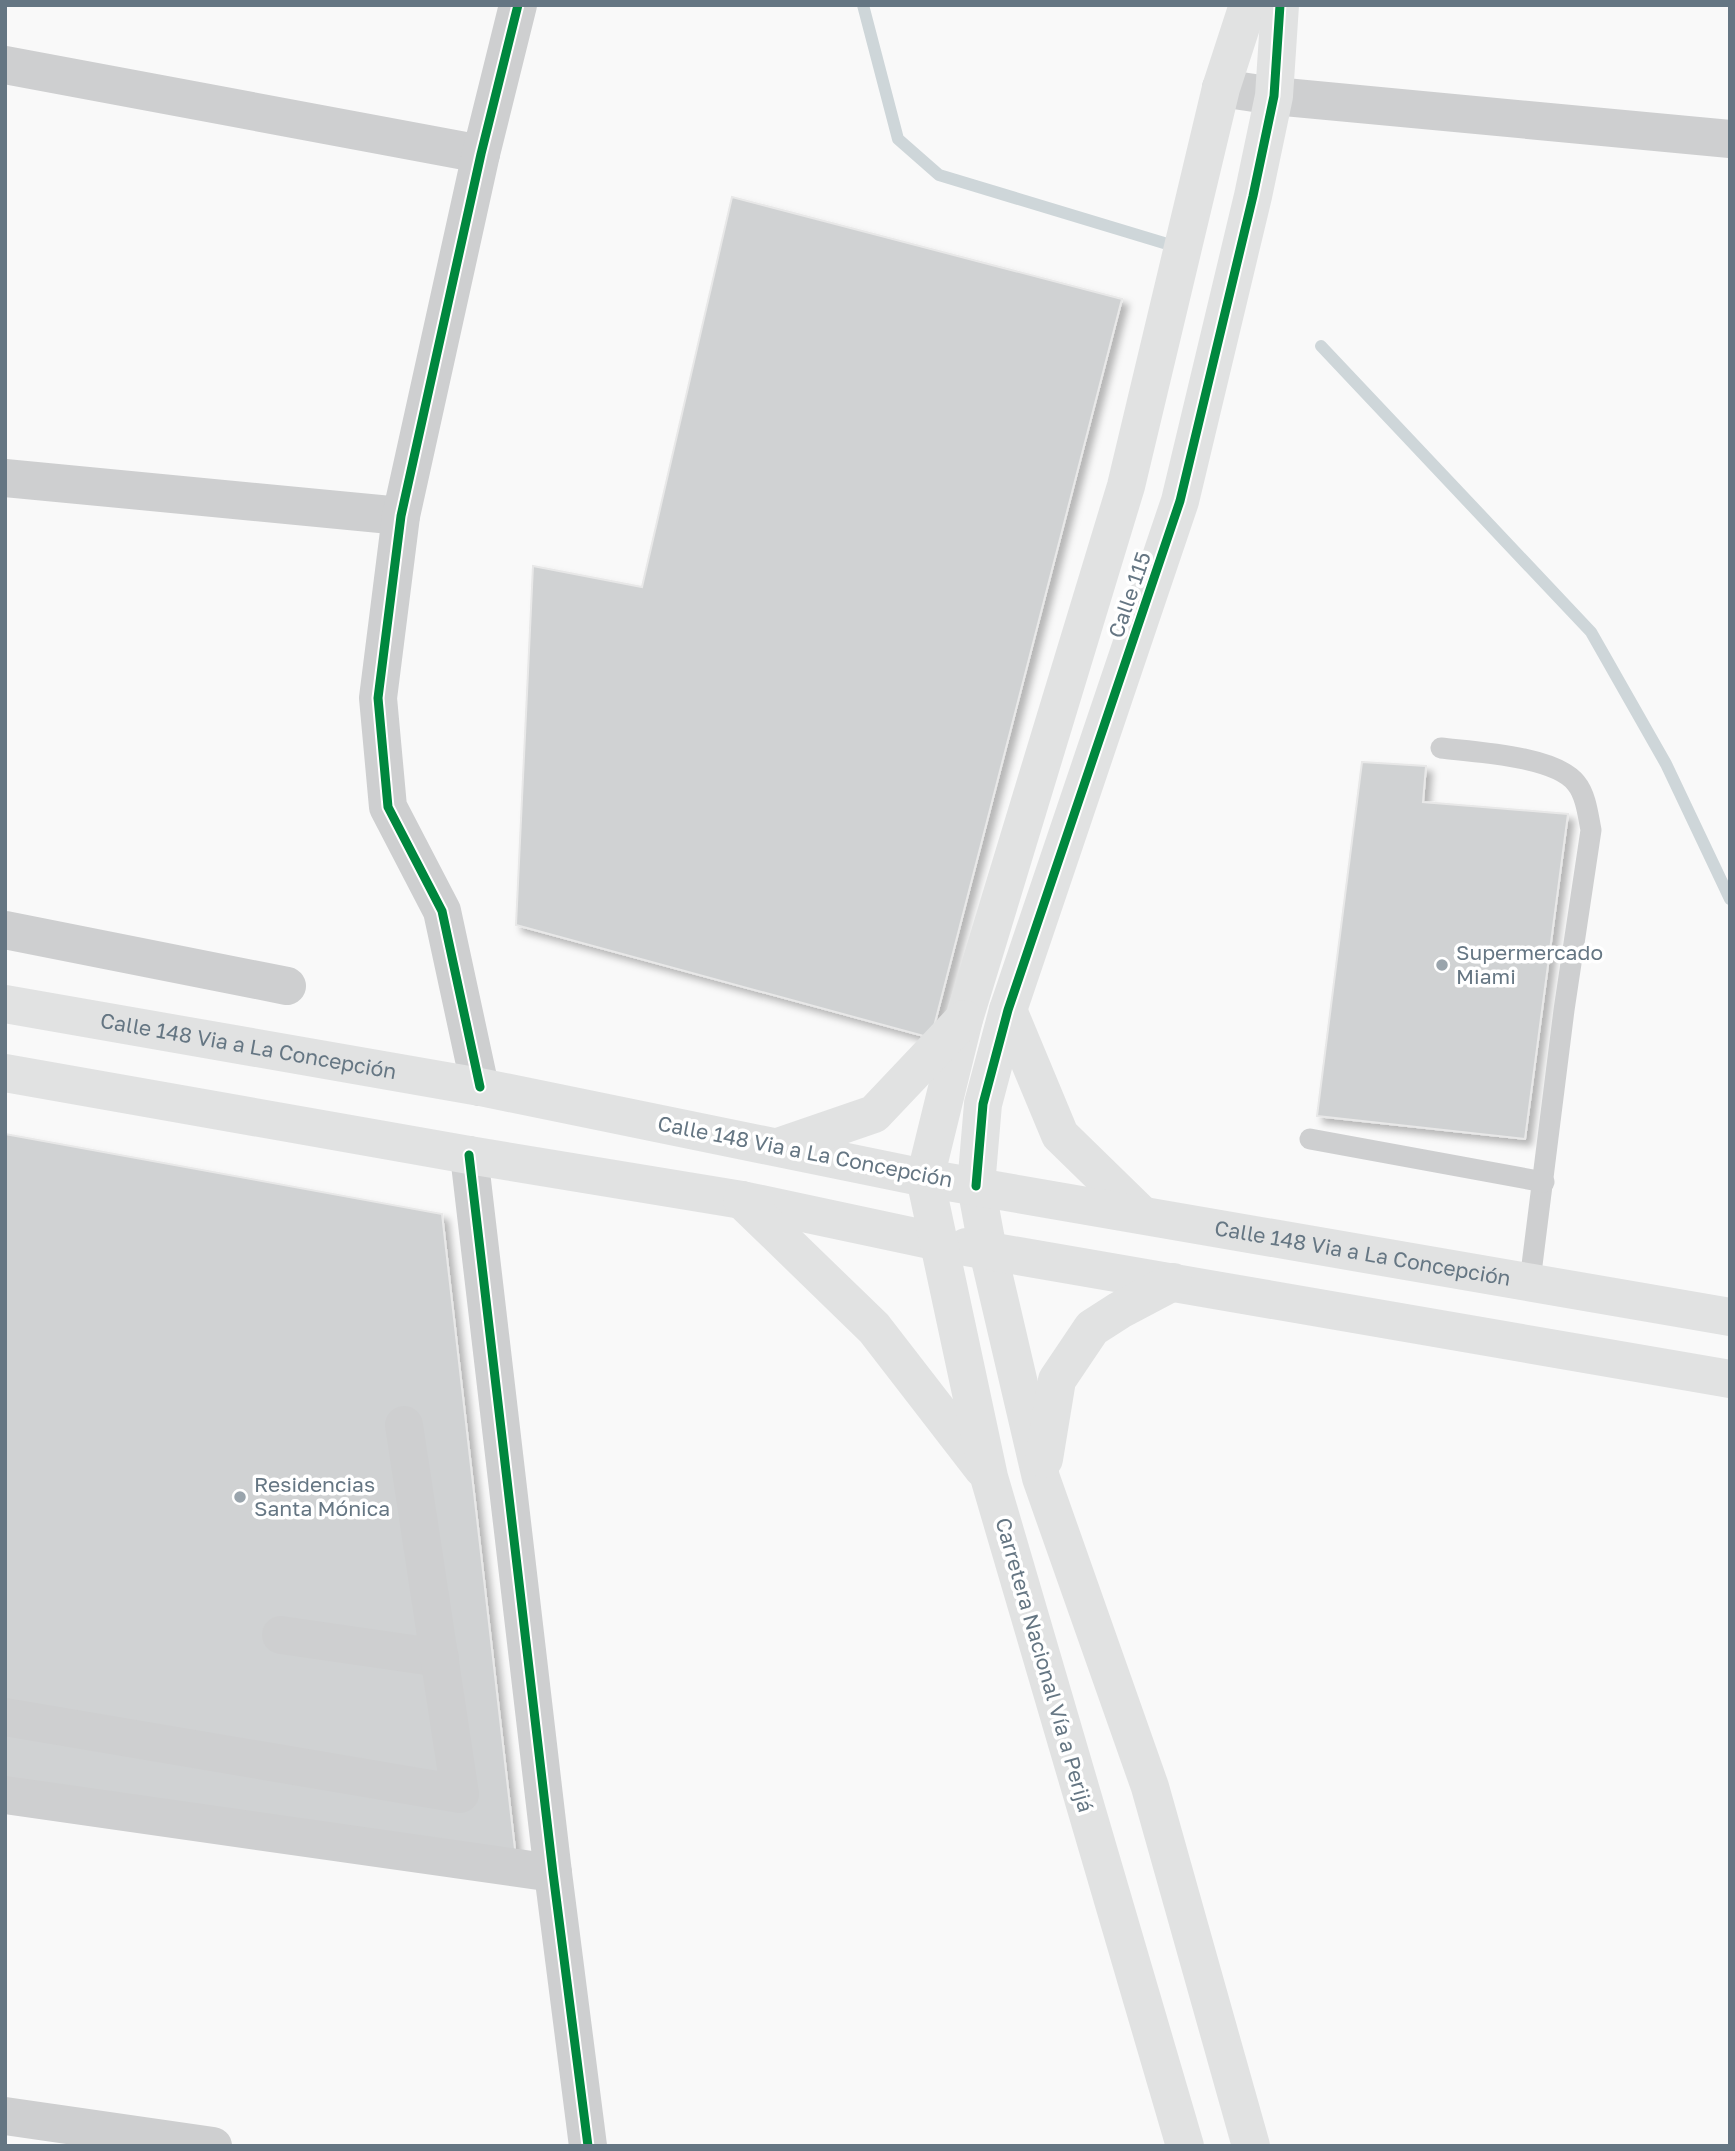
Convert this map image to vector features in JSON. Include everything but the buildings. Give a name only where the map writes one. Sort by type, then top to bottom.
[{"type":"main road","name":"Calle 115","points":[[925,1178],[964,1019],[1126,486],[1221,88],[1248,5]]},
{"type":"main road","name":"Calle 115","points":[[976,1186],[983,1104],[1008,1010],[1180,501],[1253,196],[1274,96],[1280,5]]},
{"type":"main road","name":"Calle 148 Via a La Concepción","points":[[5,1004],[480,1087],[925,1178],[1730,1317]]},
{"type":"main road","points":[[1008,1010],[1060,1135],[1142,1215]]},
{"type":"main road","points":[[777,1147],[874,1114],[964,1019]]},
{"type":"main road","points":[[5,1073],[742,1200],[988,1251],[1730,1379]]},
{"type":"main road","name":"Carretera Nacional Vía a Perijá","points":[[925,1178],[989,1477],[1185,2146]]},
{"type":"main road","points":[[976,1186],[988,1251],[1041,1478],[1150,1787],[1251,2146]]},
{"type":"main road","points":[[742,1200],[874,1328],[989,1477]]},
{"type":"main road","points":[[1041,1478],[1057,1380],[1093,1328],[1120,1310],[1173,1282]]},
{"type":"street","points":[[480,1087],[442,911],[388,807],[378,698],[401,516],[481,154],[518,5]]},
{"type":"street","points":[[5,65],[481,154]]},
{"type":"street","points":[[1221,88],[1274,96],[1730,139]]},
{"type":"street","points":[[5,478],[401,516]]},
{"type":"street","points":[[5,930],[287,986]]},
{"type":"street","points":[[469,1155],[553,1873],[588,2146]]},
{"type":"street","points":[[5,1717],[460,1794],[404,1425]]},
{"type":"street","points":[[281,1635],[440,1658]]},
{"type":"street","points":[[5,1795],[553,1873]]},
{"type":"street","points":[[5,2116],[213,2146]]},
{"type":"lane","points":[[1441,748],[1522,759],[1559,769],[1577,783],[1586,805],[1591,830],[1564,1010],[1530,1281]]},
{"type":"lane","points":[[1310,1139],[1544,1182]]},
{"type":"waterway","points":[[863,5],[898,139],[939,175],[1164,243]]},
{"type":"waterway","points":[[1321,346],[1591,632],[1666,764],[1730,899]]},
{"type":"cycle path","points":[[480,1087],[442,911],[388,807],[378,698],[401,516],[481,154],[518,5]]},
{"type":"cycle path","points":[[976,1186],[983,1104],[1008,1010],[1180,501],[1253,196],[1274,96],[1280,5]]},
{"type":"cycle path","points":[[469,1155],[553,1873],[588,2146]]},
{"type":"place","name":"Supermercado Miami","points":[[1442,965]]},
{"type":"place","name":"Residencias Santa Mónica","points":[[240,1497]]}]
